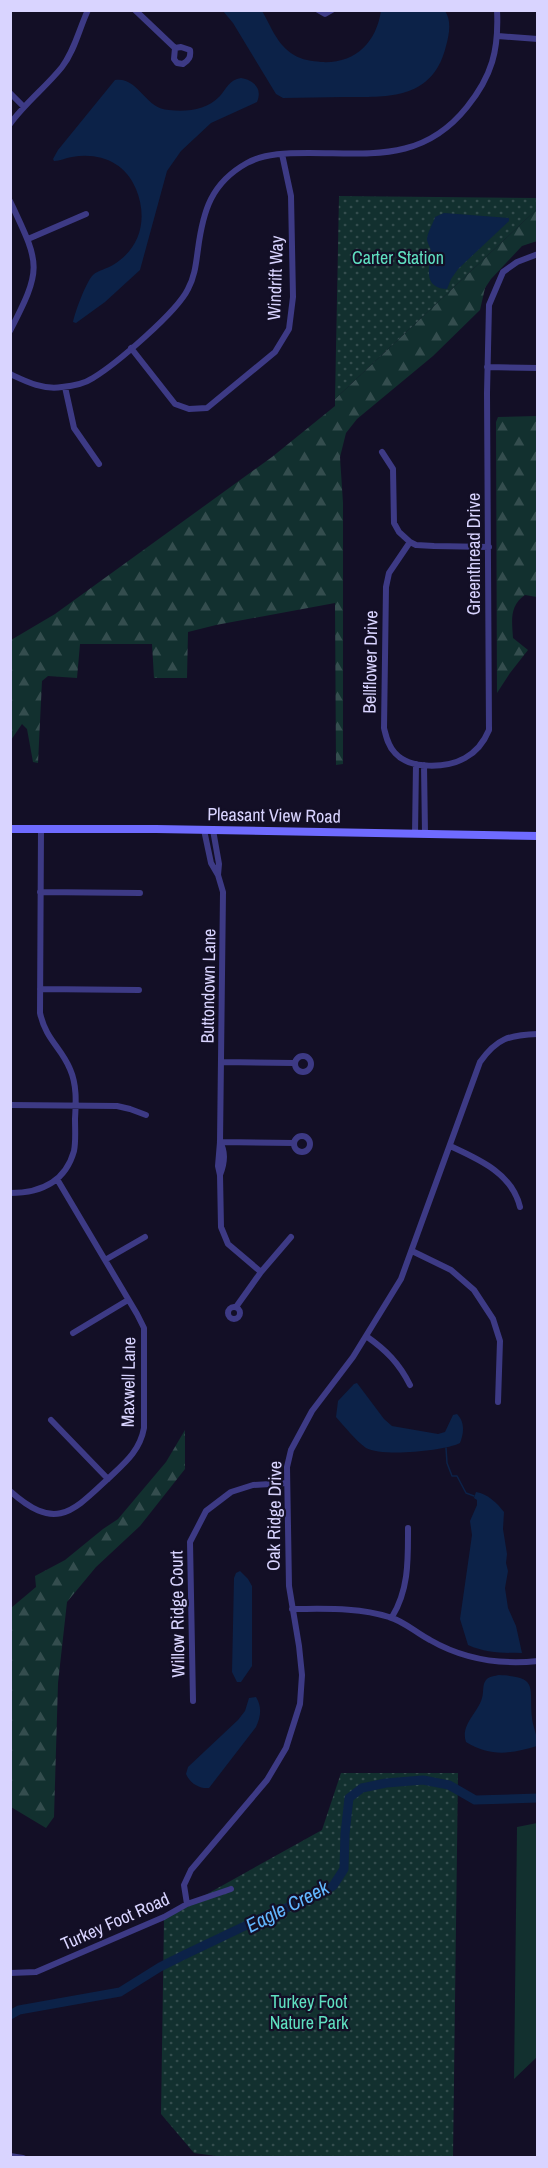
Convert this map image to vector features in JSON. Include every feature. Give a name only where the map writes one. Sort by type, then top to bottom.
[{"type":"main road","name":"Pleasant View Road","points":[[10,829],[537,836]]},
{"type":"street","points":[[10,124],[66,60],[75,46],[88,10]]},
{"type":"street","points":[[135,10],[175,48]]},
{"type":"street","points":[[318,10],[325,14],[332,10]]},
{"type":"street","points":[[10,374],[41,386],[65,387],[82,383],[93,378],[177,307],[195,271],[202,218],[211,195],[227,178],[248,163],[282,154],[385,154],[407,149],[437,136],[461,115],[482,89],[493,64],[498,36],[497,10]]},
{"type":"street","points":[[498,36],[537,39]]},
{"type":"street","points":[[10,93],[24,108]]},
{"type":"street","name":"Windrift Way","points":[[130,348],[175,404],[183,408],[198,410],[211,405],[275,352],[289,329],[293,297],[291,196],[282,154]]},
{"type":"street","points":[[10,201],[28,239],[34,262],[33,282],[10,331]]},
{"type":"street","points":[[28,239],[86,214]]},
{"type":"street","name":"Greenthread Drive","points":[[424,765],[453,763],[466,758],[484,741],[489,730],[487,367],[489,305],[503,272],[517,261],[537,254]]},
{"type":"street","points":[[487,367],[537,368]]},
{"type":"street","points":[[65,387],[74,428],[99,464]]},
{"type":"street","points":[[382,452],[393,469],[394,523],[399,532],[410,542],[416,545],[489,547]]},
{"type":"street","name":"Bellflower Drive","points":[[410,542],[389,573],[386,587],[384,728],[393,752],[399,758],[424,765]]},
{"type":"street","points":[[415,834],[416,764]]},
{"type":"street","points":[[424,765],[425,834]]},
{"type":"street","points":[[10,1193],[34,1192],[48,1186],[67,1167],[74,1153],[76,1106],[74,1081],[70,1068],[43,1025],[40,1013],[41,829]]},
{"type":"street","name":"Buttondown Lane","points":[[208,830],[211,862],[223,892],[222,1062],[218,1166],[221,1227],[228,1244],[261,1272]]},
{"type":"street","points":[[40,892],[140,893]]},
{"type":"street","points":[[39,989],[139,990]]},
{"type":"street","name":"Oak Ridge Drive","points":[[188,1904],[184,1886],[191,1870],[267,1780],[286,1748],[300,1704],[302,1675],[300,1646],[289,1586],[287,1467],[291,1449],[327,1389],[352,1357],[401,1279],[480,1062],[489,1050],[509,1036],[537,1034]]},
{"type":"street","points":[[222,1062],[294,1063]]},
{"type":"street","points":[[10,1105],[123,1107],[146,1115]]},
{"type":"street","points":[[220,1142],[294,1143]]},
{"type":"street","points":[[450,1146],[495,1170],[508,1183],[520,1207]]},
{"type":"street","name":"Maxwell Lane","points":[[10,1491],[33,1509],[51,1513],[68,1511],[83,1504],[136,1451],[144,1428],[145,1338],[141,1321],[57,1179]]},
{"type":"street","points":[[105,1260],[145,1237]]},
{"type":"street","points":[[237,1307],[261,1272],[291,1237]]},
{"type":"street","points":[[412,1251],[451,1270],[474,1290],[493,1319],[500,1341],[498,1402]]},
{"type":"street","points":[[73,1333],[129,1300]]},
{"type":"street","points":[[366,1336],[392,1357],[410,1385]]},
{"type":"street","points":[[51,1420],[108,1479]]},
{"type":"street","name":"Willow Ridge Court","points":[[193,1701],[190,1542],[206,1511],[231,1492],[253,1485],[288,1483]]},
{"type":"street","points":[[392,1617],[401,1602],[406,1583],[408,1528]]},
{"type":"street","points":[[292,1610],[358,1609],[392,1617],[431,1641],[475,1658],[520,1663],[537,1660]]},
{"type":"street","name":"Turkey Foot Road","points":[[10,1973],[36,1972],[164,1917],[188,1904],[231,1889]]},
{"type":"street","points":[[10,2156],[23,2157]]},
{"type":"green space","name":"Carter Station","points":[[339,196],[537,198],[537,209],[335,399]]},
{"type":"green space","points":[[537,209],[537,241],[522,246],[491,279],[485,288],[480,310],[433,356],[357,419],[346,433],[340,457],[343,503],[343,764],[336,765],[335,603],[188,632],[187,678],[154,678],[152,644],[80,644],[77,678],[48,676],[42,681],[38,763],[33,762],[27,729],[22,724],[11,740],[11,640],[55,614],[272,457],[335,406],[335,399]]},
{"type":"green space","points":[[537,416],[537,597],[525,595],[516,604],[512,620],[513,638],[528,650],[497,693],[496,422],[498,417]]},
{"type":"green space","points":[[185,1430],[185,1469],[140,1526],[96,1567],[67,1602],[58,1683],[54,1817],[46,1828],[11,1807],[11,1608],[36,1587],[35,1576],[65,1560],[118,1519],[166,1462]]},
{"type":"green space","name":"Turkey Foot Nature Park","points":[[341,1773],[458,1773],[453,2157],[231,2158],[194,2153],[161,2114],[164,1918],[322,1830]]},
{"type":"green space","points":[[537,1823],[537,2057],[514,2079],[517,1827]]},
{"type":"water","points":[[223,11],[262,11],[275,35],[288,51],[300,58],[321,62],[344,59],[362,49],[374,33],[381,11],[445,11],[449,19],[449,28],[440,64],[431,77],[420,86],[407,92],[377,97],[283,98],[276,94],[233,23]]},
{"type":"water","points":[[241,78],[249,81],[258,89],[257,102],[211,123],[181,151],[167,171],[140,270],[105,302],[76,323],[73,322],[84,290],[93,275],[123,258],[136,241],[141,211],[136,189],[125,172],[118,166],[92,156],[54,161],[58,150],[115,80],[130,83],[161,108],[183,111],[203,107],[215,101],[231,82]]},
{"type":"water","points":[[444,213],[509,218],[509,221],[458,269],[447,289],[439,288],[431,281],[429,271],[431,251],[427,240],[435,217]]},
{"type":"water","points":[[357,1383],[392,1426],[438,1434],[445,1432],[453,1415],[457,1414],[463,1428],[460,1443],[413,1452],[385,1452],[366,1448],[336,1417],[338,1401]]},
{"type":"water","points":[[476,1492],[492,1499],[504,1512],[503,1529],[508,1571],[505,1588],[508,1608],[516,1626],[522,1653],[501,1653],[468,1645],[460,1619],[472,1535],[470,1521],[477,1505],[477,1500],[474,1498]]},
{"type":"water","points":[[240,1571],[252,1586],[252,1666],[241,1682],[237,1682],[232,1672],[234,1578]]},
{"type":"water","points":[[499,1675],[521,1678],[529,1685],[537,1746],[501,1753],[484,1750],[466,1742],[465,1730],[480,1704],[485,1682]]},
{"type":"water","points":[[256,1697],[260,1712],[256,1727],[209,1788],[195,1785],[186,1774],[188,1767],[238,1720],[245,1711],[249,1698]]},
{"type":"waterway","points":[[446,1448],[447,1463],[452,1476],[457,1476],[466,1493],[474,1496]]},
{"type":"waterway","name":"Eagle Creek","points":[[10,2015],[19,2010],[120,1992],[184,1955],[272,1913],[303,1902],[333,1886],[344,1869],[349,1798],[362,1788],[386,1783],[423,1780],[449,1785],[475,1800],[538,1798]]}]
